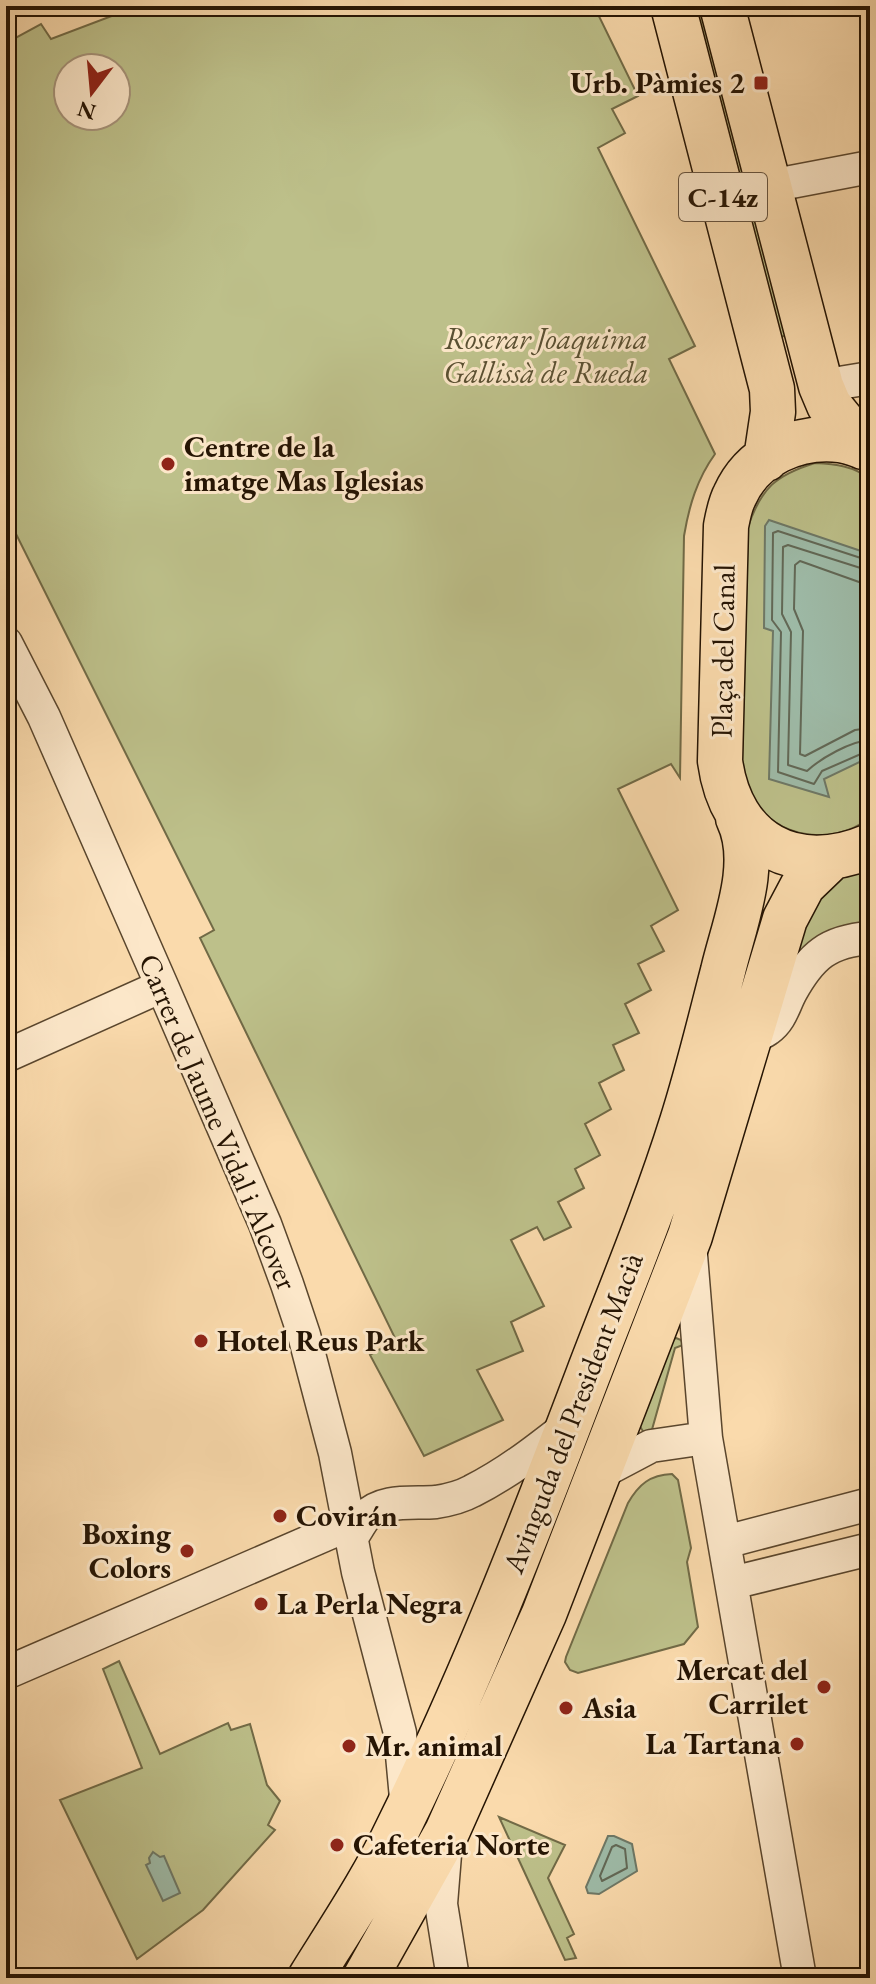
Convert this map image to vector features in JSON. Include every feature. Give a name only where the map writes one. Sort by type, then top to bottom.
[{"type":"main road","name":"C-14z","points":[[673,6],[772,389],[773,412],[766,459]]},
{"type":"main road","name":"C-14z","points":[[722,6],[821,386],[829,405],[867,448]]},
{"type":"main road","name":"Plaça del Canal","points":[[738,818],[728,796],[720,761],[726,526],[735,495],[753,468],[779,449],[810,439],[843,440],[867,448]]},
{"type":"main road","points":[[738,818],[757,836],[787,854],[804,858],[857,853]]},
{"type":"main road","name":"Avinguda del President Macià","points":[[310,1978],[407,1809],[474,1664],[570,1424],[677,1136],[704,1048],[745,873],[744,830],[738,818]]},
{"type":"main road","name":"Avinguda del President Macià","points":[[365,1978],[447,1832],[544,1614],[690,1236],[785,919],[803,885],[857,853]]},
{"type":"street","points":[[770,186],[870,167]]},
{"type":"street","points":[[821,386],[870,378]]},
{"type":"street","name":"Carrer de Jaume Vidal i Alcover","points":[[6,643],[44,717],[162,986],[265,1224],[287,1284],[304,1335],[335,1453],[350,1531],[400,1733],[407,1809]]},
{"type":"street","points":[[751,1038],[768,1029],[782,1014],[800,978],[827,947],[846,940],[870,938]]},
{"type":"street","points":[[6,1056],[162,986]]},
{"type":"street","points":[[690,1236],[706,1438],[800,1978]]},
{"type":"street","points":[[6,1673],[350,1531],[366,1516],[381,1508],[407,1501],[434,1502],[456,1498],[472,1491],[512,1470],[570,1424]]},
{"type":"street","points":[[598,1474],[651,1446],[706,1438]]},
{"type":"street","points":[[651,1446],[690,1458],[715,1487]]},
{"type":"street","points":[[335,1453],[370,1488],[407,1501]]},
{"type":"street","points":[[725,1542],[870,1504]]},
{"type":"street","points":[[732,1583],[870,1549]]},
{"type":"street","points":[[447,1832],[441,1904],[453,1978]]},
{"type":"green space","name":"Roserar Joaquima Gallissà de Rueda","points":[[138,6],[594,6],[638,96],[612,109],[625,133],[598,148],[695,346],[669,359],[715,454],[695,493],[684,536],[680,778],[671,764],[618,789],[678,910],[651,926],[664,951],[638,964],[651,990],[625,1004],[639,1033],[613,1045],[624,1070],[599,1083],[611,1109],[585,1124],[600,1155],[575,1169],[584,1188],[558,1202],[571,1227],[544,1240],[537,1227],[511,1240],[544,1306],[511,1322],[523,1351],[477,1370],[503,1420],[424,1456],[370,1355],[396,1340],[200,938],[214,930],[6,514],[6,43],[41,24],[51,39]]},
{"type":"green space","points":[[687,6],[706,6],[793,334],[772,339]]},
{"type":"green space","points":[[815,463],[851,468],[870,479],[870,818],[854,828],[818,835],[783,827],[768,817],[747,785],[742,760],[748,527],[758,502],[772,485],[780,478]]},
{"type":"green space","points":[[851,873],[870,874],[870,924],[789,968],[819,890]]},
{"type":"green space","points":[[676,1338],[683,1345],[675,1348],[651,1433],[646,1436],[639,1425],[670,1341]]},
{"type":"green space","points":[[672,1474],[678,1480],[691,1548],[687,1562],[698,1627],[684,1644],[578,1673],[570,1670],[565,1662],[566,1657],[628,1503],[646,1482],[657,1476]]},
{"type":"green space","points":[[119,1661],[160,1754],[228,1723],[231,1730],[250,1724],[267,1785],[280,1801],[268,1825],[275,1830],[203,1910],[137,1959],[60,1800],[142,1768],[103,1669]]},
{"type":"green space","points":[[499,1817],[565,1845],[548,1878],[574,1934],[567,1938],[576,1958],[565,1960]]},
{"type":"water","points":[[769,520],[870,554],[870,757],[824,779],[829,797],[769,779],[773,631],[764,628],[765,526]]},
{"type":"water","points":[[608,1836],[632,1844],[637,1871],[599,1894],[588,1893],[586,1887]]},
{"type":"water","points":[[153,1852],[164,1856],[180,1893],[163,1901],[146,1865],[150,1863]]},
{"type":"place","name":"Urb. Pàmies 2","points":[[761,83]]},
{"type":"place","name":"Centre de la imatge Mas Iglesias","points":[[168,464]]},
{"type":"place","name":"Hotel Reus Park","points":[[201,1341]]},
{"type":"place","name":"Covirán","points":[[280,1516]]},
{"type":"place","name":"Boxing Colors","points":[[187,1551]]},
{"type":"place","name":"La Perla Negra","points":[[261,1604]]},
{"type":"place","name":"Mercat del Carrilet","points":[[824,1687]]},
{"type":"place","name":"Asia","points":[[566,1708]]},
{"type":"place","name":"La Tartana","points":[[797,1744]]},
{"type":"place","name":"Mr. animal","points":[[349,1746]]},
{"type":"place","name":"Cafeteria Norte","points":[[337,1845]]}]
